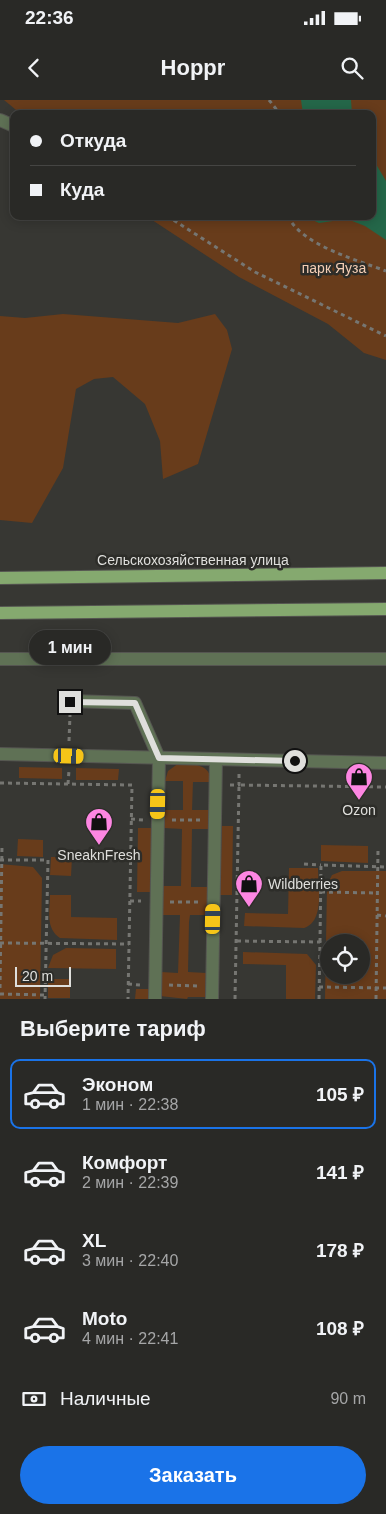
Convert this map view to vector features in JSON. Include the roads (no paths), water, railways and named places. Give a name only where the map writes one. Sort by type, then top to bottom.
[{"type":"main road","name":"Сельскохозяйственная улица","points":[[0,578],[386,573]]},
{"type":"main road","points":[[0,613],[386,609]]},
{"type":"street","points":[[0,659],[386,660]]},
{"type":"street","points":[[70,702],[135,703],[159,758],[155,999]]},
{"type":"street","points":[[0,754],[386,763]]},
{"type":"street","points":[[212,999],[216,759]]},
{"type":"place","name":"Ozon","points":[[359,801]]},
{"type":"place","name":"SneaknFresh","points":[[99,846]]},
{"type":"place","name":"Wildberries","points":[[249,908]]},
{"type":"park label","name":"парк Яуза","points":[[334,268]]}]
